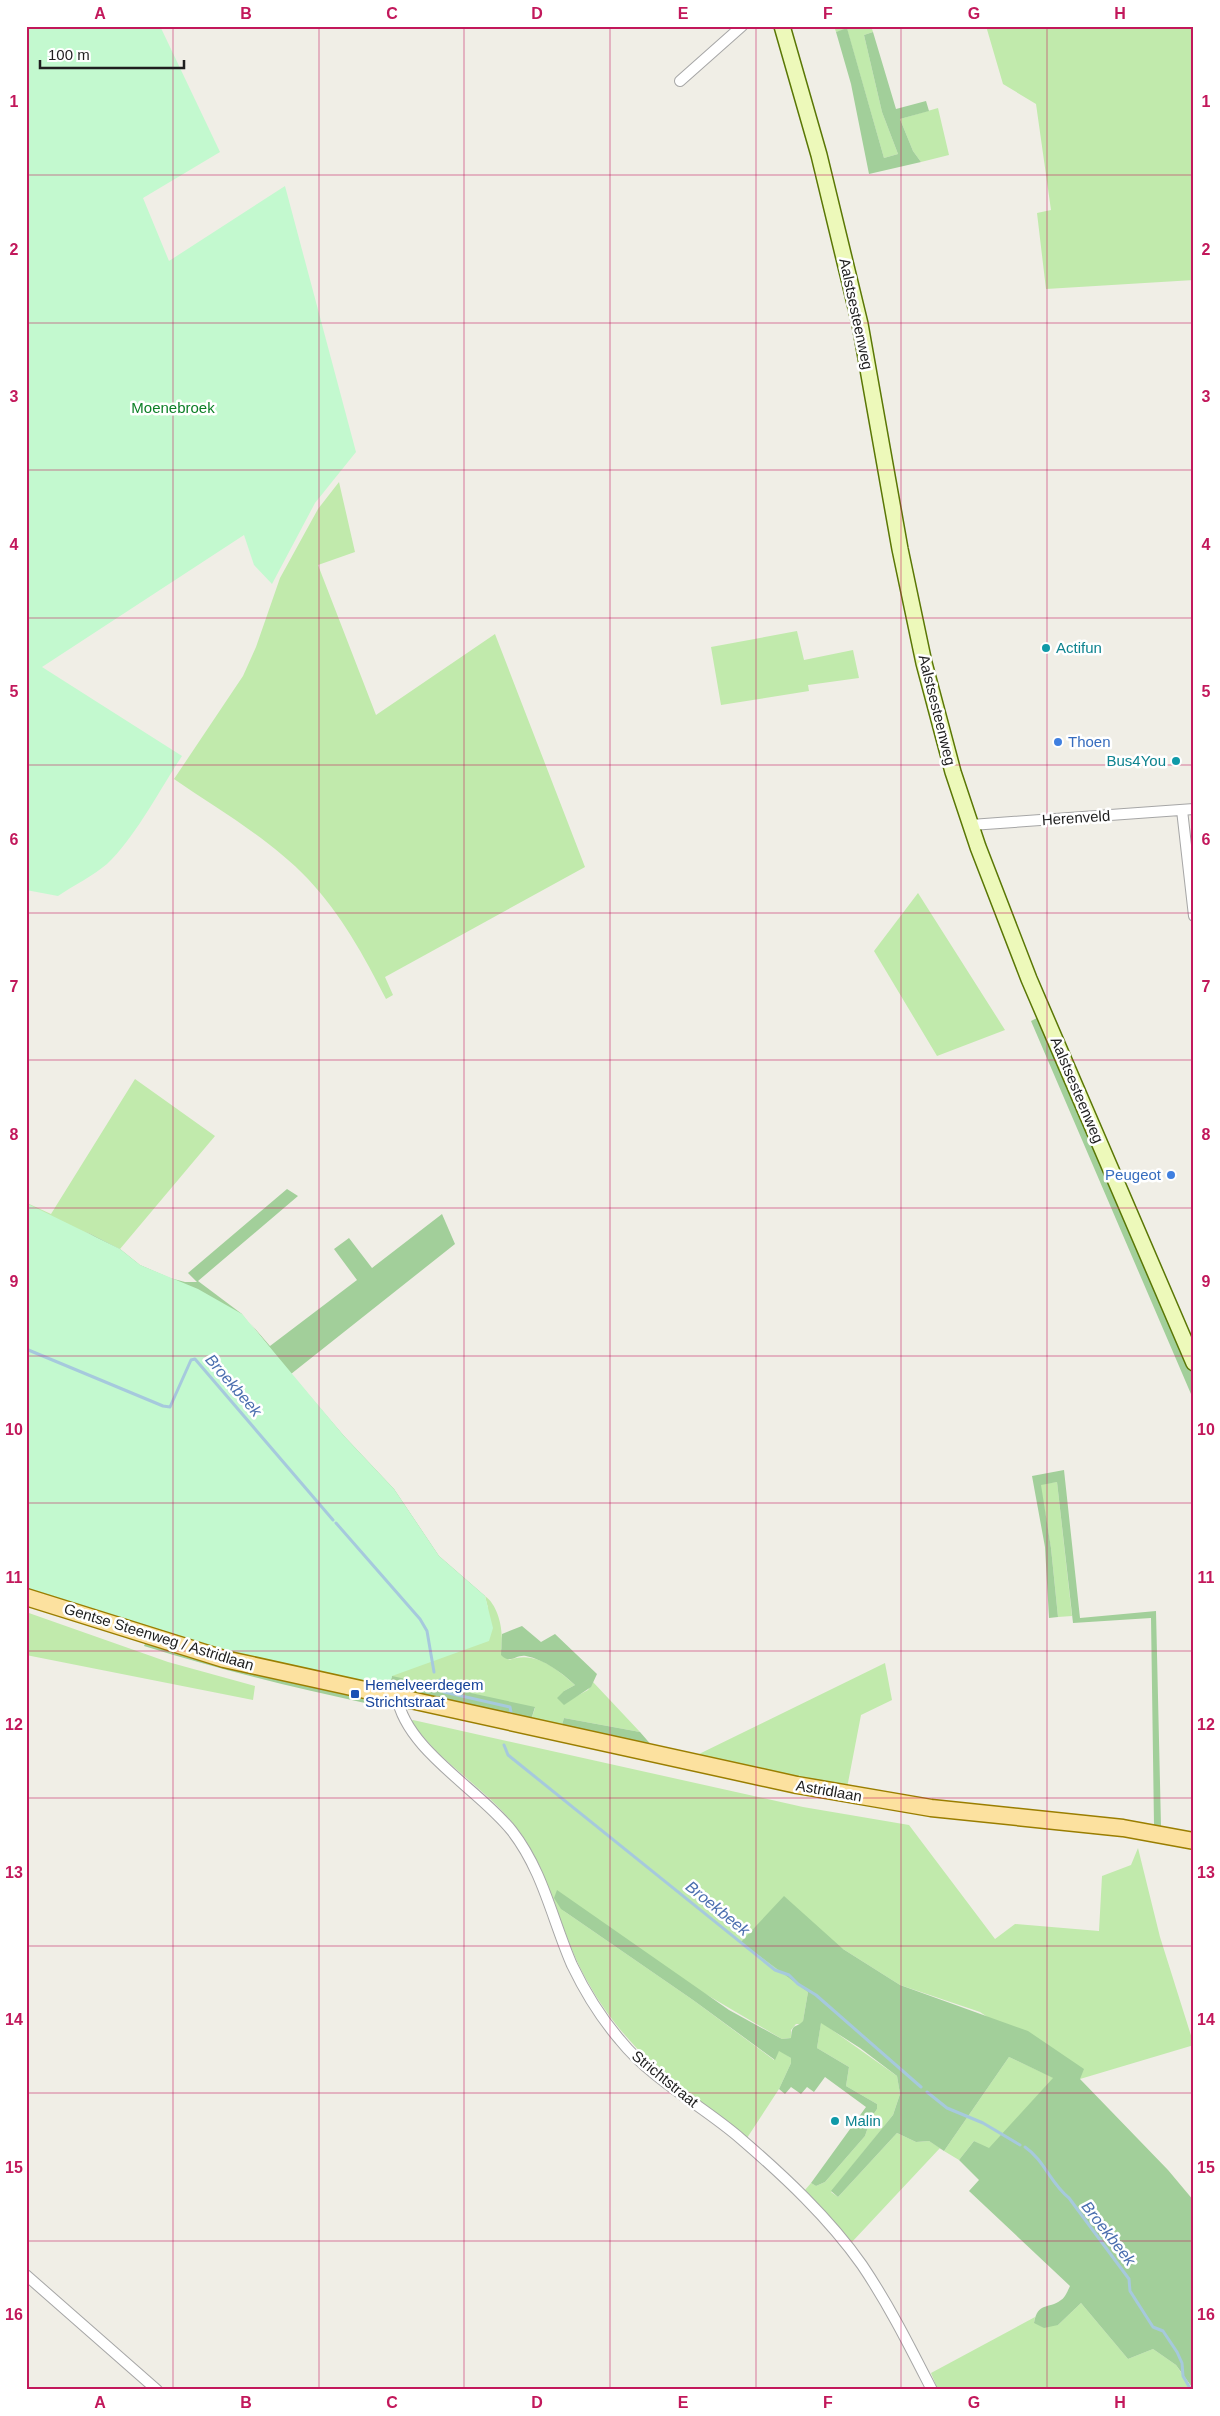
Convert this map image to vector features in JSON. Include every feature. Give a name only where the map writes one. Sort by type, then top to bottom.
[{"type":"main road","name":"Aalstsesteenweg","points":[[782,26],[819,156],[860,324],[900,549],[924,663],[953,772],[1029,978],[1194,1363]]},
{"type":"main road","name":"Gentse Steenweg / Astridlaan","points":[[26,1596],[224,1659],[468,1714]]},
{"type":"main road","name":"Astridlaan","points":[[468,1714],[843,1794],[931,1808],[1123,1828],[1194,1841]]},
{"type":"street","points":[[680,81],[742,26]]},
{"type":"street","points":[[1182,810],[1194,916]]},
{"type":"street","name":"Herenveld","points":[[971,825],[1194,810]]},
{"type":"street","name":"Strichtstraat","points":[[398,1697],[402,1714],[424,1746],[490,1806],[526,1852],[547,1894],[572,1965],[588,1995],[613,2032],[641,2062],[740,2138],[800,2192],[860,2263],[888,2306],[932,2390]]},
{"type":"street","points":[[26,2275],[157,2390]]},
{"type":"green space","name":"Moenebroek","points":[[26,26],[160,26],[220,152],[143,198],[169,261],[285,186],[356,452],[315,503],[272,584],[254,565],[244,535],[42,667],[182,756],[137,827],[117,853],[102,868],[58,896],[26,890]]},
{"type":"green space","points":[[834,26],[871,26],[873,32],[864,35],[882,112],[898,154],[884,158],[847,29],[836,32]]},
{"type":"green space","points":[[986,26],[1194,26],[1194,280],[1046,289],[1037,213],[1051,210],[1036,104],[1003,84]]},
{"type":"green space","points":[[847,28],[884,158],[898,154],[882,112],[864,35],[873,32],[896,109],[926,101],[929,111],[900,119],[913,151],[921,162],[869,174],[851,84],[836,32]]},
{"type":"green space","points":[[938,108],[949,155],[921,162],[913,151],[900,119]]},
{"type":"green space","points":[[339,482],[355,552],[318,565],[376,715],[495,634],[585,867],[385,977],[393,995],[386,999],[351,936],[331,906],[308,879],[261,838],[174,779],[243,676],[256,647],[280,578],[318,509]]},
{"type":"green space","points":[[797,631],[804,660],[853,650],[859,678],[808,685],[809,691],[721,705],[711,647]]},
{"type":"green space","points":[[918,893],[1005,1030],[937,1056],[874,951]]},
{"type":"green space","points":[[1039,1017],[1194,1378],[1194,1401],[1031,1021]]},
{"type":"green space","points":[[135,1079],[215,1136],[120,1249],[85,1231],[236,1325],[242,1314],[418,1543],[488,1608],[485,1596],[490,1600],[497,1613],[501,1627],[501,1649],[509,1660],[528,1657],[545,1662],[575,1685],[564,1691],[575,1697],[588,1690],[593,1682],[640,1732],[564,1718],[561,1728],[531,1720],[535,1708],[392,1677],[27,1203],[51,1214]]},
{"type":"green space","points":[[287,1189],[298,1196],[198,1281],[242,1314],[236,1325],[85,1231],[120,1249],[140,1265],[170,1278],[185,1282],[197,1282],[188,1273]]},
{"type":"green space","points":[[26,1203],[120,1249],[140,1265],[198,1289],[242,1314],[344,1436],[394,1489],[439,1556],[485,1596],[493,1628],[489,1641],[392,1676],[388,1690],[212,1648],[26,1590]]},
{"type":"green space","points":[[442,1214],[455,1244],[291,1374],[344,1436],[394,1489],[439,1556],[485,1596],[478,1609],[250,1323],[270,1346],[357,1280],[334,1249],[349,1238],[372,1268]]},
{"type":"green space","points":[[1064,1470],[1080,1618],[1156,1611],[1161,1826],[1154,1825],[1151,1618],[1073,1623],[1057,1482],[1041,1485],[1051,1548],[1058,1617],[1049,1618],[1045,1547],[1032,1476]]},
{"type":"green space","points":[[1057,1482],[1072,1616],[1058,1617],[1051,1548],[1040,1484]]},
{"type":"green space","points":[[26,1612],[168,1662],[255,1686],[253,1700],[26,1655]]},
{"type":"green space","points":[[522,1626],[541,1642],[555,1634],[597,1674],[591,1687],[564,1705],[557,1698],[564,1691],[575,1685],[564,1676],[552,1667],[533,1658],[522,1656],[510,1659],[504,1658],[501,1655],[502,1634]]},
{"type":"green space","points":[[146,1641],[369,1696],[365,1703],[282,1684],[144,1646]]},
{"type":"green space","points":[[885,1663],[892,1700],[861,1715],[847,1788],[697,1755]]},
{"type":"green space","points":[[392,1676],[535,1707],[531,1720],[388,1690]]},
{"type":"green space","points":[[564,1718],[640,1732],[653,1747],[561,1728]]},
{"type":"green space","points":[[413,1720],[803,1807],[909,1825],[995,1939],[1015,1924],[1099,1931],[1102,1876],[1131,1865],[1138,1848],[1160,1937],[1194,2045],[1080,2079],[980,2012],[900,1985],[843,1949],[808,1992],[802,2024],[796,2024],[791,2030],[791,2038],[782,2039],[561,1909],[693,2000],[774,2060],[779,2050],[791,2058],[791,2063],[779,2089],[747,2138],[656,2067],[618,2027],[601,2004],[585,1977],[569,1943],[543,1874],[526,1841],[507,1816],[485,1794],[434,1749],[410,1722]]},
{"type":"green space","points":[[557,1890],[729,2010],[782,2039],[791,2038],[793,2028],[803,2021],[808,1992],[741,1942],[784,1896],[843,1949],[900,1985],[1028,2031],[1084,2069],[1080,2079],[1168,2170],[1194,2201],[1194,2390],[1176,2365],[1153,2349],[1128,2359],[1081,2303],[1058,2325],[1044,2328],[1034,2323],[1038,2312],[1044,2307],[1062,2299],[1070,2286],[969,2191],[979,2180],[959,2160],[974,2141],[989,2148],[1053,2078],[1009,2057],[944,2151],[929,2141],[916,2142],[897,2133],[838,2197],[831,2191],[893,2115],[900,2094],[897,2076],[860,2048],[821,2023],[817,2048],[849,2067],[846,2086],[877,2104],[877,2109],[871,2118],[865,2136],[825,2182],[816,2186],[811,2183],[866,2107],[825,2077],[814,2092],[807,2087],[801,2094],[791,2087],[785,2094],[779,2089],[791,2063],[791,2058],[779,2051],[775,2060],[693,2000],[561,1909],[554,1898]]},
{"type":"green space","points":[[821,2022],[897,2076],[900,2094],[893,2115],[831,2192],[838,2197],[897,2133],[916,2142],[929,2141],[940,2148],[852,2242],[805,2190],[811,2183],[816,2186],[825,2182],[865,2136],[871,2118],[877,2109],[877,2104],[846,2086],[849,2067],[817,2048]]},
{"type":"green space","points":[[1009,2057],[1054,2078],[989,2149],[974,2141],[959,2160],[944,2151]]},
{"type":"green space","points":[[1081,2303],[1128,2359],[1153,2349],[1176,2365],[1193,2390],[938,2390],[931,2373],[1035,2317],[1034,2323],[1058,2325]]},
{"type":"waterway","name":"Broekbeek","points":[[26,1349],[163,1406],[170,1407],[191,1360],[195,1359],[333,1520]]},
{"type":"waterway","name":"Broekbeek","points":[[336,1523],[420,1619],[427,1631],[434,1672]]},
{"type":"waterway","name":"Broekbeek","points":[[440,1680],[444,1692],[510,1707],[511,1712]]},
{"type":"waterway","name":"Broekbeek","points":[[504,1745],[508,1755],[775,1970],[789,1975],[798,1984],[816,1995],[921,2087]]},
{"type":"waterway","name":"Broekbeek","points":[[927,2092],[947,2108],[983,2123],[1020,2145]]},
{"type":"waterway","name":"Broekbeek","points":[[1025,2147],[1032,2152],[1057,2186],[1069,2198],[1129,2279],[1130,2291],[1153,2327],[1163,2331],[1177,2352],[1182,2363],[1183,2376],[1191,2390]]},
{"type":"place","name":"Actifun","points":[[1046,648]]},
{"type":"place","name":"Thoen","points":[[1058,742]]},
{"type":"place","name":"Bus4You","points":[[1176,761]]},
{"type":"place","name":"Peugeot","points":[[1171,1175]]},
{"type":"place","name":"Hemelveerdegem Strichtstraat","points":[[355,1694]]},
{"type":"place","name":"Malin","points":[[835,2121]]}]
